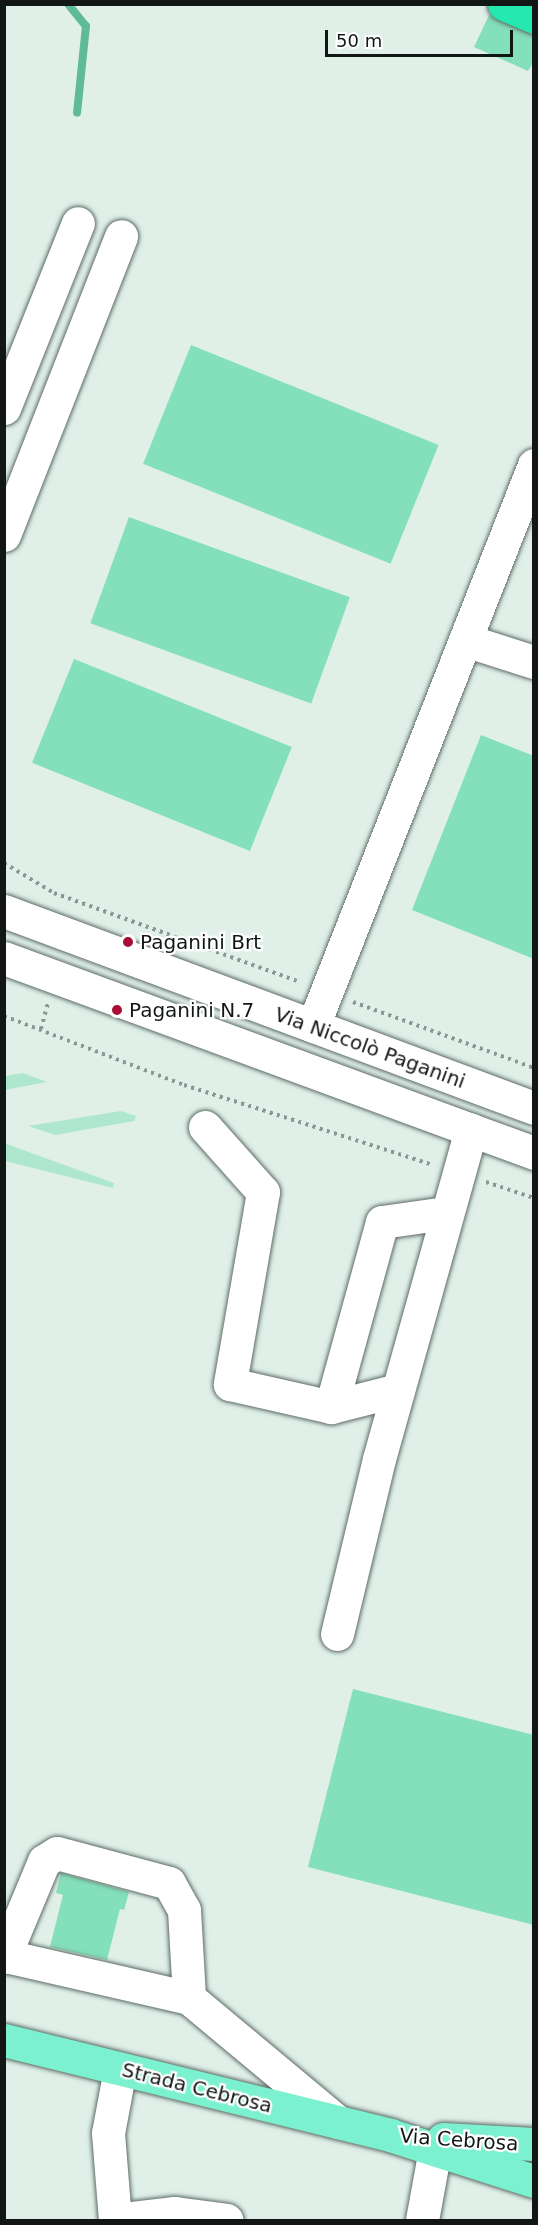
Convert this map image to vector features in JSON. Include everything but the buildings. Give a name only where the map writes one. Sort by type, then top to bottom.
[{"type":"highway","points":[[504,4],[534,17]]},
{"type":"main road","name":"Strada Cebrosa","points":[[6,2046],[120,2069],[390,2135]]},
{"type":"main road","name":"Via Cebrosa","points":[[390,2135],[534,2144]]},
{"type":"main road","name":"Via Cebrosa","points":[[390,2135],[534,2181]]},
{"type":"street","points":[[4,408],[78,223]]},
{"type":"street","points":[[4,535],[122,236]]},
{"type":"street","points":[[313,1026],[465,640],[527,501],[534,465]]},
{"type":"street","points":[[465,640],[534,662]]},
{"type":"street","name":"Via Niccolò Paganini","points":[[4,911],[534,1108]]},
{"type":"street","points":[[4,958],[534,1153]]},
{"type":"street","points":[[205,1127],[263,1192],[230,1384],[331,1407],[398,1390]]},
{"type":"street","points":[[337,1634],[445,1213],[471,1130]]},
{"type":"street","points":[[331,1407],[381,1222],[445,1213]]},
{"type":"street","points":[[189,1998],[184,1910],[169,1882],[57,1853],[44,1862],[33,1882],[5,1956],[189,1998],[338,2122]]},
{"type":"street","points":[[115,2220],[108,2133],[120,2069]]},
{"type":"street","points":[[422,2220],[435,2149]]},
{"type":"street","points":[[110,2220],[174,2213],[227,2220]]},
{"type":"path","points":[[4,863],[54,893],[534,1068]]},
{"type":"path","points":[[4,1016],[184,1085],[534,1198]]},
{"type":"green space","points":[[23,1073],[47,1082],[5,1090],[5,1076]]},
{"type":"green space","points":[[121,1111],[136,1116],[134,1121],[55,1135],[28,1126]]},
{"type":"green space","points":[[4,1143],[114,1183],[113,1188],[5,1161]]},
{"type":"waterway","points":[[68,4],[86,26],[77,113]]},
{"type":"place","name":"Paganini Brt","points":[[128,942]]},
{"type":"place","name":"Paganini N.7","points":[[117,1010]]}]
